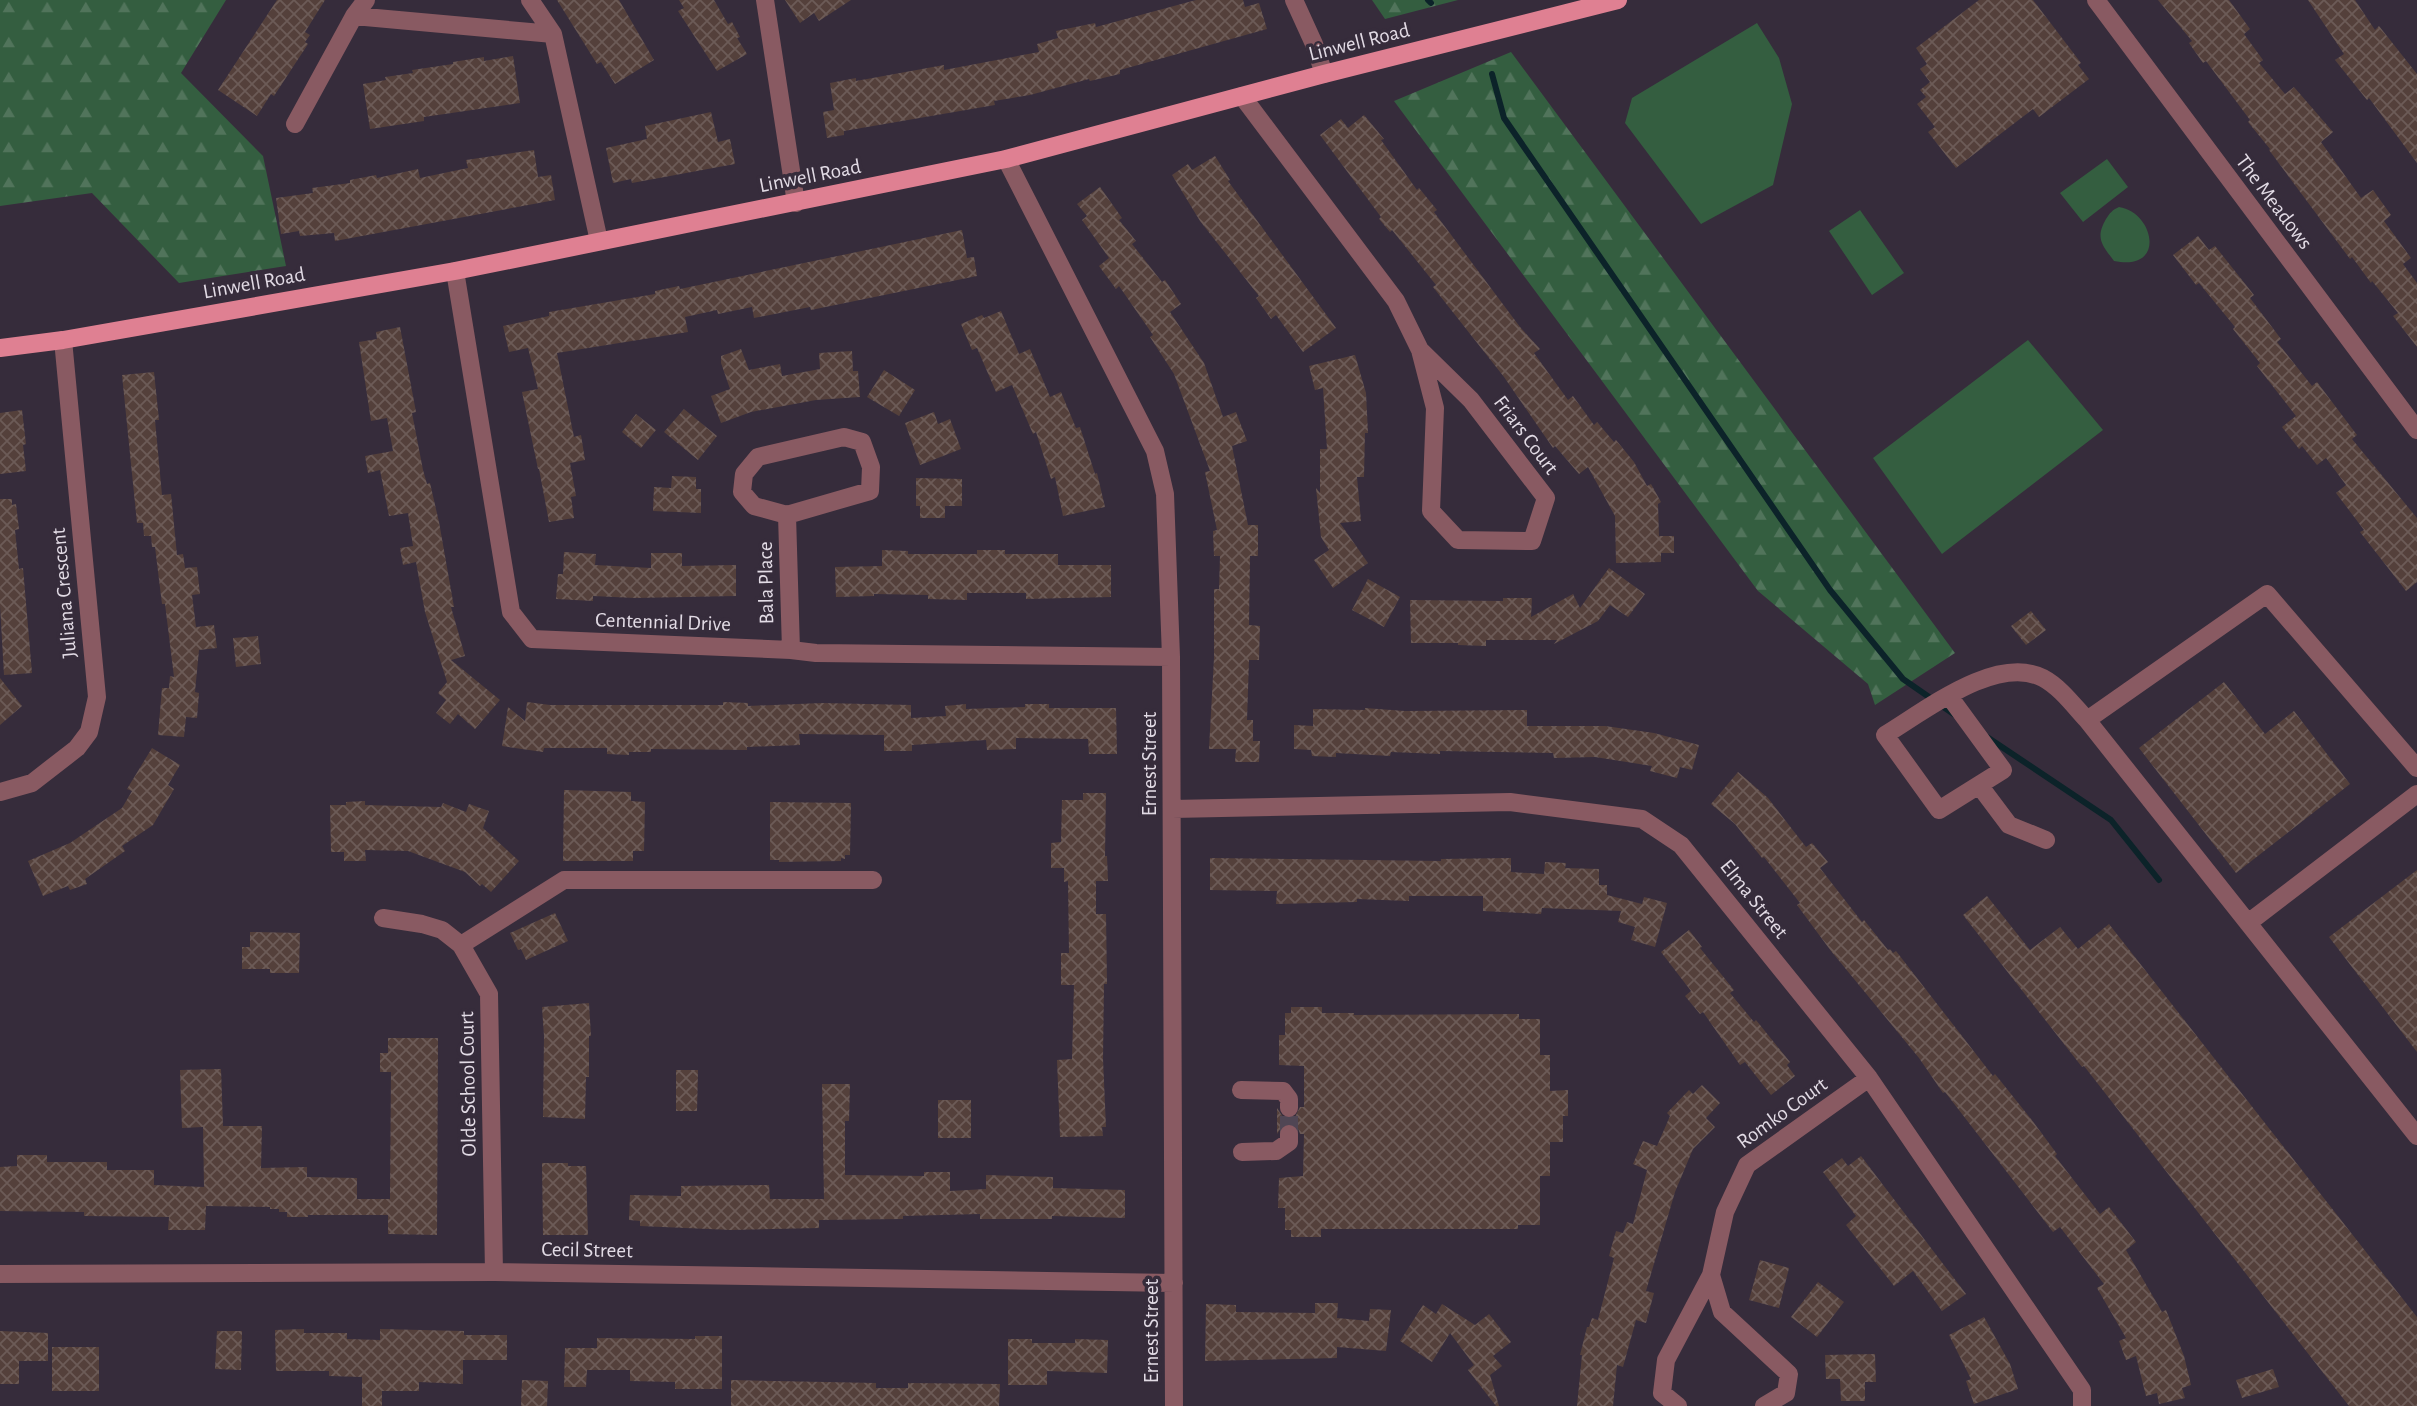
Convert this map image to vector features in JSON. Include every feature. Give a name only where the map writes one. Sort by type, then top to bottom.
[{"type":"main road","name":"Linwell Road","points":[[0,348],[63,340],[455,271],[1006,159],[1324,74],[1618,0]]},
{"type":"street","points":[[295,124],[354,16],[366,0]]},
{"type":"street","points":[[530,0],[553,34],[599,241]]},
{"type":"street","points":[[765,0],[796,203]]},
{"type":"street","points":[[1294,0],[1324,74]]},
{"type":"street","name":"The Meadows","points":[[2096,0],[2417,430]]},
{"type":"street","points":[[354,16],[553,34]]},
{"type":"street","name":"Friars Court","points":[[1242,96],[1396,301],[1420,349],[1434,408],[1431,511],[1458,540],[1532,541],[1546,498],[1471,400],[1420,349]]},
{"type":"street","name":"Ernest Street","points":[[1006,159],[1155,450],[1164,494],[1171,657],[1174,1406]]},
{"type":"street","name":"Centennial Drive","points":[[455,271],[511,612],[532,639],[816,653],[1171,657]]},
{"type":"street","name":"Juliana Crescent","points":[[0,792],[32,783],[77,748],[89,732],[97,697],[63,340]]},
{"type":"street","name":"Bala Place","points":[[844,437],[862,442],[871,467],[870,491],[787,515],[754,506],[741,492],[744,474],[758,457],[844,437]]},
{"type":"street","name":"Bala Place","points":[[787,515],[791,650]]},
{"type":"street","points":[[2087,720],[2267,594],[2417,768]]},
{"type":"street","points":[[1949,696],[2003,770],[1939,810],[1885,735],[1949,696],[1992,675],[2009,671],[2026,672],[2044,678],[2087,720],[2417,1136]]},
{"type":"street","points":[[1979,785],[2009,825],[2046,840]]},
{"type":"street","points":[[2248,923],[2417,794]]},
{"type":"street","name":"Elma Street","points":[[1172,809],[1510,802],[1642,819],[1681,845],[1869,1078],[2082,1390],[2082,1406]]},
{"type":"street","points":[[461,945],[564,880],[873,880]]},
{"type":"street","name":"Olde School Court","points":[[383,918],[422,923],[442,930],[461,945],[489,994],[494,1272]]},
{"type":"street","name":"Romko Court","points":[[1678,1406],[1662,1393],[1666,1360],[1711,1275],[1725,1212],[1746,1165],[1869,1078]]},
{"type":"street","points":[[1241,1090],[1283,1091],[1289,1099],[1289,1108]]},
{"type":"street","points":[[1242,1152],[1276,1151],[1289,1142],[1289,1135]]},
{"type":"street","name":"Cecil Street","points":[[0,1274],[494,1272],[1174,1283]]},
{"type":"street","name":"Romko Court","points":[[1711,1275],[1722,1312],[1789,1374],[1786,1394],[1765,1406]]},
{"type":"green space","points":[[0,0],[226,0],[181,73],[263,156],[286,266],[179,283],[92,193],[0,206]]},
{"type":"green space","points":[[1372,0],[1458,0],[1385,19]]},
{"type":"green space","points":[[1757,23],[1779,58],[1792,104],[1773,185],[1701,224],[1625,123],[1632,98]]},
{"type":"green space","points":[[1511,52],[1955,653],[1875,705],[1868,684],[1758,591],[1394,101]]},
{"type":"green space","points":[[2107,159],[2128,187],[2083,222],[2060,193]]},
{"type":"green space","points":[[2119,207],[2131,211],[2140,219],[2150,240],[2148,250],[2142,258],[2131,262],[2114,261],[2101,241],[2101,231],[2106,219]]},
{"type":"green space","points":[[1860,210],[1904,273],[1872,295],[1829,231]]},
{"type":"green space","points":[[2028,340],[2103,430],[1942,554],[1873,458]]},
{"type":"building","points":[[277,0],[325,0],[305,32],[310,35],[305,42],[308,44],[274,96],[271,94],[257,116],[218,90]]},
{"type":"building","points":[[557,0],[619,0],[654,60],[615,84],[601,62],[597,64]]},
{"type":"building","points":[[679,0],[714,0],[728,24],[732,22],[740,37],[737,38],[747,54],[717,71],[678,11],[684,8]]},
{"type":"building","points":[[785,0],[851,0],[819,21],[814,13],[800,23]]},
{"type":"building","points":[[1196,0],[1243,0],[1245,7],[1259,3],[1267,29],[1120,70],[1120,74],[994,101],[995,105],[844,131],[844,135],[827,138],[823,112],[834,110],[830,83],[944,65],[944,70],[1039,52],[1037,44],[1058,38],[1056,31],[1095,23],[1096,27]]},
{"type":"building","points":[[1979,0],[2033,0],[2081,63],[2078,65],[2089,79],[2039,117],[2033,109],[1956,168],[1928,132],[1935,127],[1917,104],[1926,97],[1920,90],[1930,82],[1920,69],[1927,64],[1916,48]]},
{"type":"building","points":[[2158,0],[2229,0],[2250,29],[2244,34],[2263,60],[2259,63],[2285,94],[2294,87],[2333,132],[2321,142],[2361,198],[2373,190],[2391,215],[2384,221],[2411,258],[2403,264],[2417,283],[2417,347],[2393,316],[2398,313],[2352,257],[2350,259],[2206,61],[2203,63],[2189,43],[2192,41]]},
{"type":"building","points":[[2308,0],[2355,0],[2375,30],[2379,26],[2417,74],[2417,163],[2369,98],[2367,100],[2335,60],[2344,54]]},
{"type":"building","points":[[513,56],[520,103],[424,117],[424,121],[370,129],[363,84],[453,62]]},
{"type":"building","points":[[711,112],[718,142],[730,139],[735,164],[632,183],[631,179],[613,183],[606,148],[647,139],[645,126]]},
{"type":"building","points":[[1364,115],[1384,139],[1381,140],[1417,190],[1419,188],[1437,210],[1434,212],[1520,327],[1540,349],[1534,353],[1568,400],[1573,396],[1594,425],[1597,422],[1614,442],[1616,440],[1634,462],[1647,486],[1651,484],[1661,502],[1658,504],[1659,536],[1674,536],[1674,553],[1661,553],[1661,562],[1616,563],[1615,516],[1588,467],[1579,474],[1555,446],[1553,448],[1504,377],[1433,287],[1436,285],[1392,230],[1390,232],[1379,219],[1381,217],[1320,135],[1341,119],[1348,128]]},
{"type":"building","points":[[534,150],[538,177],[551,175],[555,200],[335,241],[334,233],[300,236],[299,231],[281,234],[276,198],[313,193],[312,188],[350,183],[350,180],[376,175],[377,178],[418,169],[420,178],[468,168],[466,160]]},
{"type":"building","points":[[1215,156],[1230,180],[1228,181],[1336,328],[1303,352],[1276,315],[1271,319],[1256,298],[1259,296],[1200,221],[1172,175],[1188,164],[1192,170]]},
{"type":"building","points":[[1100,187],[1122,218],[1119,220],[1136,241],[1132,244],[1162,282],[1165,280],[1181,304],[1170,312],[1204,363],[1223,417],[1236,412],[1247,441],[1232,446],[1248,525],[1258,525],[1258,556],[1250,556],[1249,625],[1260,626],[1259,660],[1249,660],[1247,720],[1253,720],[1253,741],[1260,741],[1259,762],[1235,762],[1236,749],[1209,749],[1214,658],[1214,589],[1219,589],[1220,556],[1214,556],[1213,531],[1217,530],[1205,472],[1210,471],[1174,374],[1150,337],[1153,335],[1119,286],[1116,289],[1099,266],[1109,258],[1082,220],[1087,216],[1077,204]]},
{"type":"building","points":[[962,230],[967,258],[974,257],[977,276],[811,310],[810,307],[754,318],[752,307],[718,314],[717,310],[685,317],[688,332],[557,353],[574,437],[581,435],[585,460],[570,463],[576,496],[571,497],[574,518],[549,522],[522,392],[538,389],[528,348],[509,352],[503,326],[549,316],[549,312],[655,294],[655,291],[679,286],[680,289]]},
{"type":"building","points":[[2198,236],[2209,250],[2215,246],[2254,295],[2250,298],[2281,339],[2277,342],[2312,386],[2317,382],[2357,435],[2352,439],[2417,518],[2417,582],[2406,591],[2360,532],[2364,530],[2336,493],[2346,485],[2326,458],[2317,465],[2302,446],[2299,449],[2282,427],[2296,416],[2257,366],[2260,363],[2233,329],[2235,327],[2199,283],[2196,285],[2173,255]]},
{"type":"building","points":[[1001,311],[1019,354],[1030,349],[1050,397],[1061,392],[1076,428],[1080,427],[1095,474],[1097,473],[1105,507],[1063,516],[1055,477],[1051,479],[1036,432],[1033,434],[1012,385],[996,392],[977,348],[972,350],[961,324]]},
{"type":"building","points":[[400,327],[416,412],[412,413],[423,470],[427,484],[430,483],[439,522],[454,607],[451,607],[465,656],[451,660],[500,700],[475,729],[458,714],[450,724],[436,713],[446,700],[438,693],[447,682],[425,612],[416,562],[403,565],[400,548],[413,546],[408,513],[389,516],[380,470],[368,473],[365,456],[393,451],[387,418],[371,421],[359,342],[377,339],[376,332]]},
{"type":"building","points":[[741,349],[749,370],[780,364],[782,376],[820,369],[819,353],[852,351],[853,371],[858,371],[860,397],[816,400],[751,412],[721,423],[711,396],[730,389],[721,356]]},
{"type":"building","points":[[1355,355],[1366,393],[1368,433],[1365,433],[1364,477],[1357,477],[1361,521],[1340,523],[1368,563],[1333,588],[1314,560],[1329,550],[1321,537],[1316,488],[1320,493],[1320,449],[1327,449],[1323,388],[1315,390],[1309,366]]},
{"type":"building","points":[[884,370],[915,390],[899,416],[867,397]]},
{"type":"building","points":[[154,372],[159,420],[155,420],[162,495],[171,494],[177,555],[183,554],[185,568],[197,567],[200,594],[192,595],[196,627],[214,625],[217,648],[199,650],[195,692],[199,693],[197,718],[186,717],[184,737],[158,735],[162,688],[169,688],[170,676],[174,677],[155,547],[152,547],[151,536],[144,536],[143,523],[137,523],[122,375]]},
{"type":"building","points":[[684,409],[717,436],[698,460],[664,432]]},
{"type":"building","points":[[22,410],[26,471],[0,474],[0,413]]},
{"type":"building","points":[[934,412],[938,424],[950,419],[961,449],[920,465],[905,423]]},
{"type":"building","points":[[636,414],[656,430],[641,448],[622,432]]},
{"type":"building","points":[[672,476],[696,477],[696,489],[701,489],[701,513],[653,511],[654,487],[671,488]]},
{"type":"building","points":[[916,478],[962,479],[962,506],[945,506],[945,518],[920,518],[920,506],[916,506]]},
{"type":"building","points":[[0,499],[12,499],[12,505],[16,504],[19,529],[15,530],[19,569],[23,568],[32,673],[4,675],[0,605]]},
{"type":"building","points":[[882,550],[908,551],[908,554],[977,554],[977,550],[1005,550],[1005,554],[1058,554],[1058,565],[1111,565],[1111,597],[1026,599],[1026,593],[967,593],[967,600],[928,599],[928,595],[874,594],[836,597],[835,567],[882,566]]},
{"type":"building","points":[[564,552],[596,554],[595,565],[651,568],[651,553],[682,553],[682,566],[736,565],[736,596],[593,596],[593,601],[556,599],[558,574],[563,574]]},
{"type":"building","points":[[1609,568],[1645,594],[1628,617],[1610,605],[1598,621],[1554,644],[1557,640],[1486,640],[1486,646],[1411,643],[1410,600],[1503,601],[1503,598],[1532,598],[1531,617],[1573,594],[1580,608]]},
{"type":"building","points":[[1368,579],[1400,597],[1384,627],[1352,610]]},
{"type":"building","points":[[2031,611],[2046,630],[2026,645],[2011,626]]},
{"type":"building","points":[[258,636],[261,664],[236,667],[233,638]]},
{"type":"building","points":[[0,678],[22,706],[0,725]]},
{"type":"building","points":[[2224,682],[2265,734],[2294,711],[2350,784],[2236,873],[2139,748]]},
{"type":"building","points":[[527,702],[550,705],[723,705],[723,702],[748,703],[748,706],[822,703],[911,705],[911,718],[946,716],[945,706],[966,704],[966,709],[1025,707],[1025,704],[1049,704],[1049,708],[1116,708],[1117,754],[1089,754],[1088,739],[1016,738],[1016,749],[987,750],[986,740],[912,745],[912,751],[884,751],[884,735],[799,734],[800,745],[747,747],[747,750],[651,749],[651,752],[629,752],[629,755],[607,754],[607,748],[544,748],[543,752],[502,746],[508,707],[525,721]]},
{"type":"building","points":[[1365,708],[1405,711],[1527,710],[1527,726],[1605,726],[1654,733],[1699,745],[1692,770],[1680,767],[1677,778],[1650,771],[1652,766],[1595,757],[1554,758],[1553,753],[1440,751],[1440,754],[1391,752],[1390,756],[1336,753],[1336,757],[1312,756],[1311,750],[1294,749],[1294,725],[1313,726],[1313,709]]},
{"type":"building","points":[[152,748],[180,765],[168,785],[174,789],[153,825],[122,846],[125,851],[85,879],[87,884],[70,890],[68,886],[43,896],[28,861],[70,843],[122,808],[132,791],[127,789]]},
{"type":"building","points":[[1738,772],[1768,798],[1806,847],[1812,843],[1828,862],[1820,868],[1862,922],[1864,920],[1888,950],[1893,953],[1896,951],[1993,1076],[1995,1074],[2031,1119],[2057,1154],[2055,1156],[2100,1214],[2109,1207],[2136,1242],[2126,1250],[2162,1312],[2166,1310],[2184,1356],[2191,1385],[2182,1388],[2185,1398],[2159,1404],[2157,1393],[2146,1396],[2136,1356],[2126,1360],[2119,1341],[2126,1338],[2097,1288],[2104,1284],[2060,1227],[2053,1232],[1945,1092],[1943,1093],[1919,1058],[1831,951],[1797,905],[1800,903],[1764,857],[1762,858],[1735,824],[1711,804]]},
{"type":"building","points":[[564,790],[631,792],[631,801],[645,802],[644,851],[633,851],[633,861],[563,861]]},
{"type":"building","points":[[1083,793],[1106,793],[1105,856],[1108,881],[1096,881],[1096,914],[1106,914],[1107,984],[1104,984],[1103,1059],[1106,1127],[1102,1127],[1103,1136],[1060,1137],[1057,1060],[1072,1059],[1074,985],[1061,985],[1061,953],[1069,953],[1068,881],[1064,882],[1064,868],[1051,868],[1051,843],[1061,842],[1062,800],[1083,800]]},
{"type":"building","points":[[365,801],[365,805],[441,807],[443,803],[466,812],[469,804],[489,811],[483,828],[519,861],[491,892],[465,872],[408,851],[365,850],[366,861],[344,861],[344,852],[331,852],[330,805]]},
{"type":"building","points":[[770,802],[851,803],[850,855],[845,855],[845,859],[841,858],[841,861],[770,860]]},
{"type":"building","points":[[1210,858],[1441,861],[1511,858],[1511,872],[1544,874],[1545,862],[1566,863],[1565,868],[1599,869],[1599,885],[1607,885],[1607,895],[1642,904],[1644,897],[1667,903],[1655,947],[1631,940],[1635,927],[1618,922],[1621,911],[1542,908],[1541,914],[1483,911],[1483,896],[1409,896],[1409,901],[1357,899],[1357,902],[1276,904],[1277,891],[1210,890]]},
{"type":"building","points":[[2417,870],[2417,1052],[2329,937]]},
{"type":"building","points":[[1987,896],[2030,950],[2060,927],[2078,949],[2109,924],[2417,1317],[2417,1406],[2349,1406],[1963,915]]},
{"type":"building","points":[[555,913],[568,941],[526,960],[510,933]]},
{"type":"building","points":[[1689,930],[1734,990],[1730,993],[1790,1062],[1787,1065],[1795,1076],[1771,1095],[1745,1062],[1740,1065],[1703,1012],[1700,1014],[1685,996],[1691,991],[1661,952]]},
{"type":"building","points":[[250,932],[300,933],[299,973],[242,969],[242,947],[250,947]]},
{"type":"building","points":[[589,1003],[591,1036],[585,1119],[543,1117],[542,1007]]},
{"type":"building","points":[[1291,1007],[1322,1007],[1322,1013],[1354,1015],[1519,1014],[1519,1019],[1540,1019],[1540,1055],[1550,1055],[1550,1091],[1568,1090],[1568,1116],[1563,1116],[1563,1142],[1550,1142],[1550,1176],[1540,1176],[1540,1225],[1518,1225],[1518,1229],[1321,1229],[1321,1237],[1291,1237],[1291,1230],[1285,1230],[1285,1208],[1278,1208],[1279,1178],[1303,1176],[1304,1134],[1300,1134],[1298,1128],[1290,1123],[1283,1125],[1277,1134],[1277,1108],[1283,1117],[1290,1119],[1295,1117],[1300,1107],[1304,1107],[1304,1066],[1279,1065],[1279,1035],[1285,1035],[1285,1013],[1291,1013]]},
{"type":"building","points":[[388,1038],[438,1038],[437,1235],[388,1234],[388,1215],[287,1217],[287,1212],[279,1212],[279,1209],[270,1207],[206,1206],[205,1230],[168,1230],[169,1217],[0,1211],[0,1167],[17,1166],[17,1155],[47,1155],[47,1162],[107,1162],[107,1170],[154,1170],[154,1185],[204,1187],[203,1127],[182,1128],[180,1070],[221,1069],[223,1126],[262,1126],[261,1168],[307,1167],[307,1177],[357,1178],[357,1199],[390,1199],[391,1072],[380,1072],[380,1053],[388,1053]]},
{"type":"building","points":[[676,1070],[698,1070],[697,1111],[676,1111]]},
{"type":"building","points":[[822,1084],[850,1084],[849,1121],[845,1121],[845,1175],[924,1176],[924,1172],[950,1172],[950,1191],[986,1189],[986,1175],[1053,1177],[1053,1188],[1125,1190],[1125,1218],[1052,1216],[1052,1219],[980,1219],[980,1214],[903,1216],[903,1219],[819,1220],[819,1228],[731,1230],[640,1226],[640,1221],[629,1220],[630,1195],[681,1196],[681,1186],[769,1185],[770,1199],[824,1199]]},
{"type":"building","points":[[1702,1085],[1720,1103],[1706,1118],[1715,1127],[1693,1149],[1675,1192],[1646,1291],[1654,1293],[1646,1323],[1636,1320],[1623,1367],[1617,1365],[1613,1406],[1577,1406],[1580,1355],[1587,1327],[1592,1318],[1598,1320],[1614,1258],[1609,1256],[1616,1231],[1623,1233],[1627,1222],[1633,1224],[1647,1170],[1633,1164],[1643,1141],[1657,1146],[1670,1116],[1667,1113],[1689,1090],[1693,1094]]},
{"type":"building","points":[[938,1100],[971,1100],[971,1138],[938,1138]]},
{"type":"building","points":[[1861,1156],[1966,1294],[1942,1311],[1913,1271],[1894,1286],[1846,1225],[1856,1216],[1823,1172],[1842,1158],[1848,1166]]},
{"type":"building","points":[[542,1163],[586,1166],[588,1235],[543,1235]]},
{"type":"building","points":[[1760,1260],[1789,1268],[1779,1308],[1749,1300]]},
{"type":"building","points":[[1818,1282],[1844,1302],[1817,1337],[1791,1317]]},
{"type":"building","points":[[1315,1303],[1338,1303],[1337,1318],[1369,1321],[1370,1309],[1391,1310],[1386,1351],[1337,1347],[1337,1358],[1205,1361],[1206,1304],[1236,1305],[1236,1312],[1315,1313]]},
{"type":"building","points":[[1442,1304],[1475,1325],[1489,1314],[1511,1342],[1493,1356],[1502,1366],[1490,1375],[1499,1406],[1496,1406],[1468,1370],[1474,1365],[1450,1333],[1432,1362],[1400,1341],[1423,1305],[1436,1314]]},
{"type":"building","points":[[1984,1317],[2010,1364],[2018,1389],[1974,1404],[1966,1381],[1971,1379],[1949,1335]]},
{"type":"building","points":[[304,1329],[304,1333],[347,1333],[347,1339],[380,1340],[380,1329],[507,1335],[507,1360],[463,1360],[463,1384],[419,1382],[419,1391],[382,1391],[382,1406],[362,1406],[362,1377],[329,1376],[329,1371],[276,1371],[275,1330]]},
{"type":"building","points":[[0,1331],[48,1333],[48,1361],[19,1361],[19,1384],[0,1384]]},
{"type":"building","points":[[217,1331],[242,1331],[241,1370],[215,1369]]},
{"type":"building","points":[[695,1336],[722,1336],[722,1389],[675,1389],[675,1382],[630,1381],[630,1370],[587,1370],[586,1387],[564,1387],[565,1348],[597,1348],[597,1338],[695,1339]]},
{"type":"building","points":[[1008,1339],[1032,1339],[1032,1343],[1075,1343],[1075,1339],[1108,1340],[1107,1373],[1047,1371],[1047,1385],[1008,1385]]},
{"type":"building","points":[[52,1347],[99,1347],[99,1391],[52,1391]]},
{"type":"building","points":[[1875,1354],[1876,1382],[1865,1382],[1865,1401],[1841,1401],[1840,1379],[1826,1379],[1825,1355]]},
{"type":"building","points":[[2273,1369],[2279,1387],[2242,1398],[2236,1380]]},
{"type":"building","points":[[522,1380],[548,1381],[547,1406],[521,1406]]},
{"type":"building","points":[[731,1380],[876,1383],[876,1388],[908,1388],[908,1383],[1000,1384],[999,1406],[731,1406]]},
{"type":"waterway","points":[[1428,0],[1431,3]]},
{"type":"waterway","points":[[1492,74],[1504,118],[1830,590],[1903,679],[1955,715]]},
{"type":"waterway","points":[[1987,737],[2111,820],[2159,880]]},
{"type":"tunnel","points":[[1289,1108],[1289,1134]]}]
